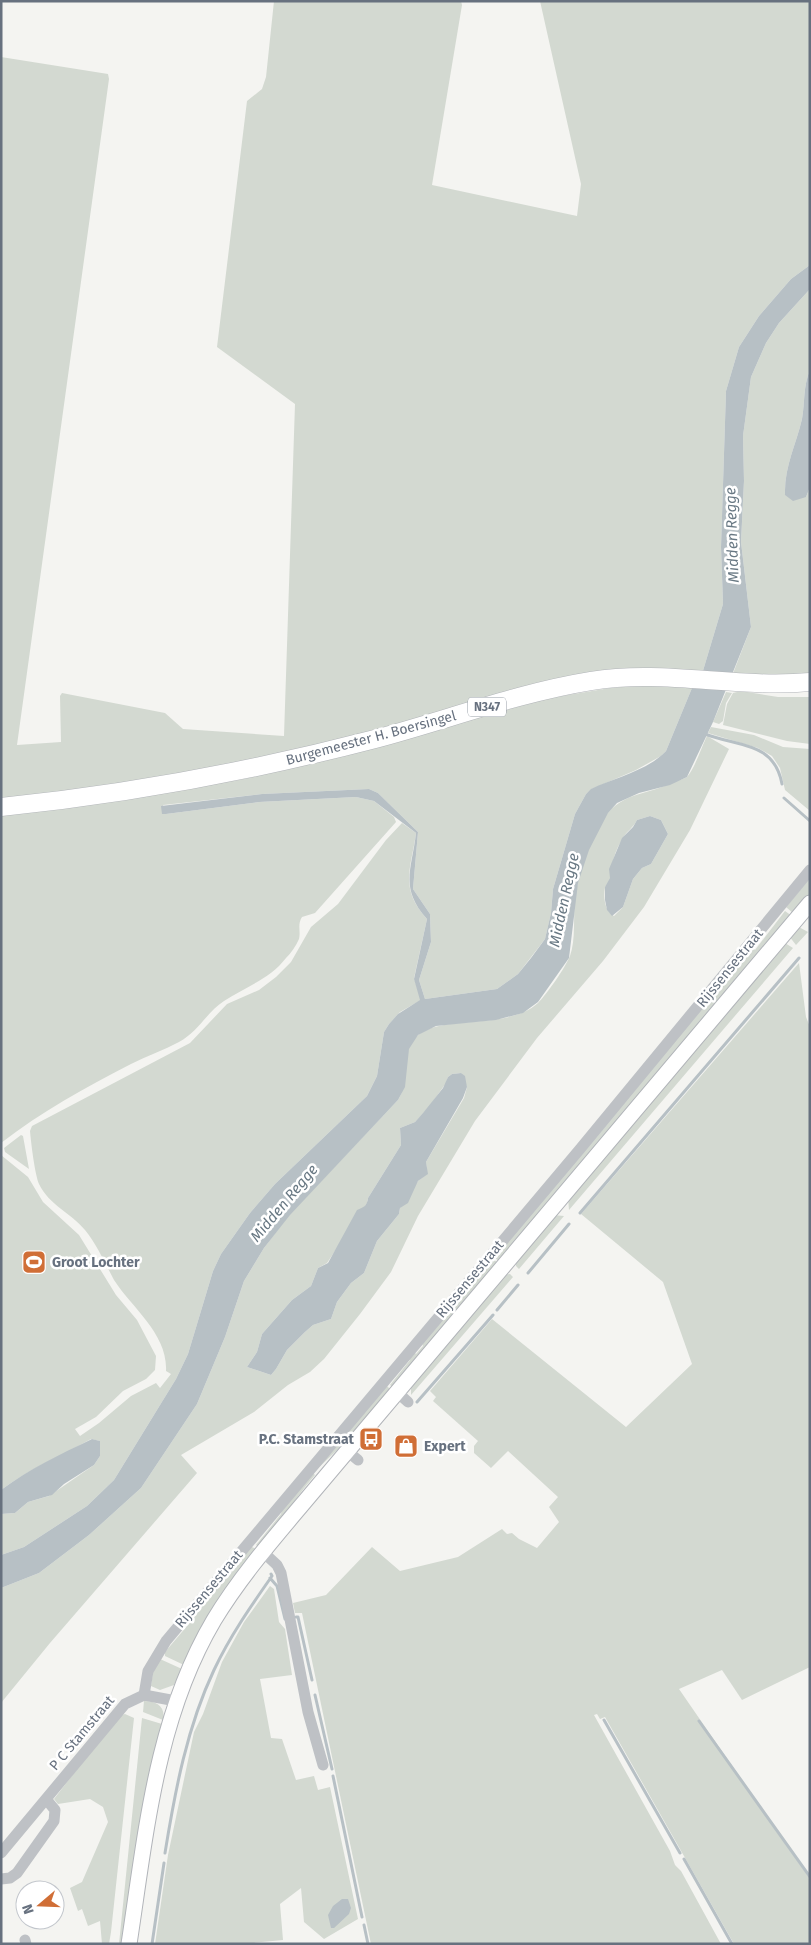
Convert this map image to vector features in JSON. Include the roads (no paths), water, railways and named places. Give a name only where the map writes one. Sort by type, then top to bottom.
[{"type":"main road","name":"Burgemeester H. Boersingel","points":[[1,807],[117,793],[282,762],[377,738],[557,687],[619,678],[682,679],[745,684]]},
{"type":"main road","name":"N347","points":[[745,684],[810,682]]},
{"type":"main road","name":"N347","points":[[745,684],[776,692],[810,694]]},
{"type":"main road","name":"Rijssensestraat","points":[[129,1944],[155,1783],[164,1740],[176,1701],[213,1621],[263,1552],[352,1456],[402,1397],[810,903]]},
{"type":"street","name":"Rijssensestraat","points":[[144,1695],[148,1671],[166,1641],[593,1134],[810,870]]},
{"type":"street","name":"Rijssensestraat","points":[[263,1552],[277,1565],[282,1580],[308,1712],[323,1766]]},
{"type":"street","points":[[144,1695],[176,1701]]},
{"type":"street","name":"P C Stamstraat","points":[[1,1853],[122,1708],[132,1699],[144,1695]]},
{"type":"street","points":[[1,1879],[15,1876],[54,1821],[55,1810],[46,1799]]},
{"type":"water","name":"Midden Regge","points":[[810,265],[810,289],[779,323],[766,343],[751,377],[743,436],[744,481],[741,542],[751,627],[713,722],[687,777],[670,785],[639,793],[617,803],[608,813],[589,850],[578,883],[569,958],[538,1002],[523,1013],[496,1020],[436,1026],[418,1035],[409,1049],[405,1087],[398,1100],[290,1215],[264,1248],[244,1281],[225,1337],[197,1404],[141,1488],[89,1535],[39,1573],[1,1588],[1,1555],[24,1547],[87,1506],[114,1480],[176,1379],[188,1354],[213,1271],[221,1254],[250,1213],[275,1184],[367,1096],[377,1076],[384,1032],[398,1014],[420,1000],[414,979],[427,919],[418,908],[410,888],[410,868],[416,833],[374,801],[356,797],[259,802],[166,814],[162,814],[161,806],[262,794],[369,789],[378,793],[418,832],[413,889],[430,914],[431,942],[419,980],[425,999],[497,989],[518,974],[545,939],[551,913],[553,889],[575,814],[586,794],[591,789],[641,769],[666,751],[692,688],[702,674],[723,604],[721,547],[726,391],[739,347],[759,316],[791,279]]},
{"type":"water","points":[[810,370],[810,487],[806,497],[793,501],[785,495],[786,475],[802,419],[805,388]]},
{"type":"water","points":[[650,816],[661,820],[668,834],[651,864],[642,868],[633,879],[623,907],[612,916],[607,910],[605,900],[605,887],[610,878],[609,869],[622,838],[637,820]]},
{"type":"water","points":[[461,1073],[465,1076],[467,1087],[463,1098],[426,1162],[428,1174],[418,1181],[408,1203],[400,1208],[399,1214],[377,1241],[364,1273],[351,1283],[337,1302],[331,1319],[313,1325],[305,1332],[287,1350],[271,1375],[247,1367],[257,1352],[262,1334],[292,1300],[311,1286],[318,1268],[328,1263],[357,1210],[366,1205],[368,1198],[401,1145],[400,1128],[415,1122],[443,1088],[448,1077],[452,1074]]},
{"type":"water","points":[[92,1439],[100,1441],[100,1456],[94,1465],[64,1484],[52,1495],[28,1502],[15,1513],[1,1514],[1,1490],[57,1456]]},
{"type":"water","points":[[342,1899],[348,1899],[351,1908],[349,1914],[334,1928],[331,1928],[328,1915],[333,1906]]},
{"type":"waterway","points":[[705,734],[742,744],[763,753],[778,770],[782,784]]},
{"type":"waterway","points":[[784,798],[810,821]]},
{"type":"waterway","points":[[580,1213],[799,958]]},
{"type":"waterway","points":[[528,1273],[569,1224]]},
{"type":"waterway","points":[[497,1310],[518,1285]]},
{"type":"waterway","points":[[417,1402],[493,1315]]},
{"type":"waterway","points":[[165,1853],[183,1760],[196,1714],[214,1670],[227,1645],[272,1576],[271,1574]]},
{"type":"waterway","points":[[270,1578],[277,1586],[285,1619]]},
{"type":"waterway","points":[[296,1617],[298,1617],[312,1680]]},
{"type":"waterway","points":[[315,1695],[332,1769]]},
{"type":"waterway","points":[[604,1720],[680,1853]]},
{"type":"waterway","points":[[699,1721],[810,1877]]},
{"type":"waterway","points":[[333,1776],[362,1917]]},
{"type":"waterway","points":[[684,1859],[732,1944]]},
{"type":"waterway","points":[[152,1944],[164,1863]]},
{"type":"waterway","points":[[364,1925],[368,1944]]},
{"type":"place","name":"Groot Lochter","points":[[34,1262]]},
{"type":"place","name":"P.C. Stamstraat","points":[[371,1439]]},
{"type":"place","name":"Expert","points":[[406,1446]]}]
